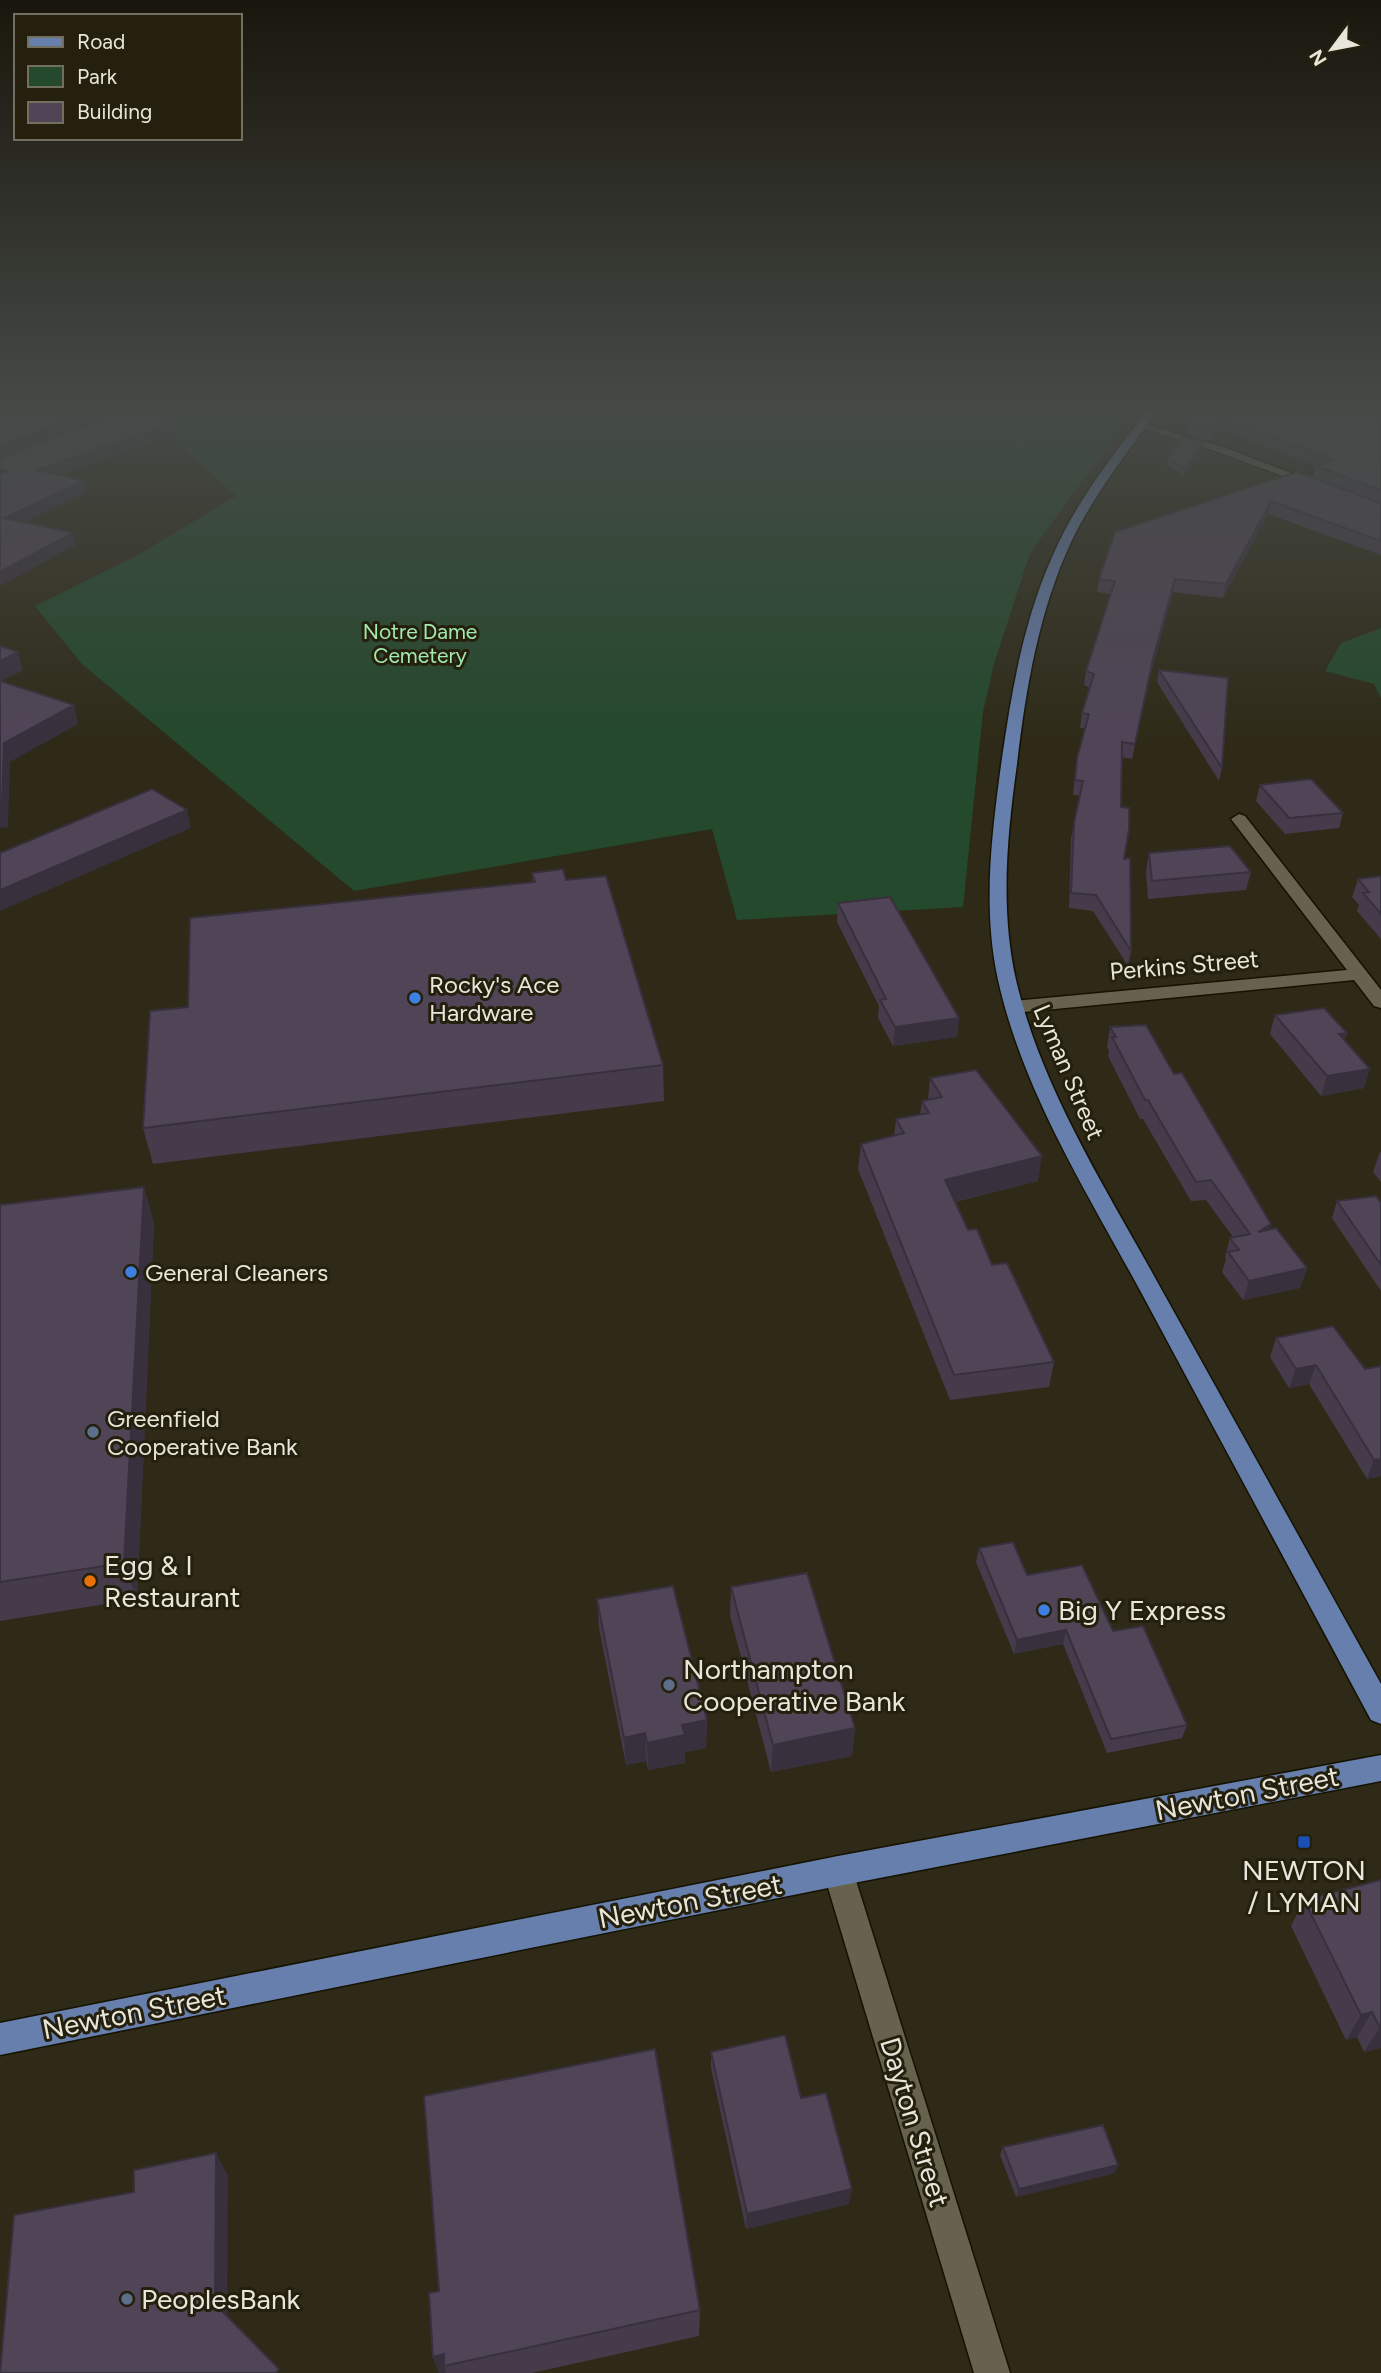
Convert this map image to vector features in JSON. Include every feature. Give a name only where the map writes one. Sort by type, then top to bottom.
[{"type":"main road","name":"Lyman Street","points":[[1078,522],[1062,549],[1022,676],[1003,805],[996,903],[1000,939],[1014,1007],[1031,1056],[1070,1142],[1381,1711]]},
{"type":"main road","name":"Newton Street","points":[[0,2039],[838,1871],[1381,1768]]},
{"type":"street","points":[[1239,820],[1381,1002]]},
{"type":"street","name":"Perkins Street","points":[[1014,1007],[1358,974]]},
{"type":"street","name":"Dayton Street","points":[[838,1871],[992,2373]]},
{"type":"green space","name":"Notre Dame Cemetery","points":[[193,522],[1053,522],[1030,553],[994,664],[983,712],[963,907],[737,920],[712,829],[354,891],[82,664],[35,606],[138,555]]},
{"type":"green space","points":[[1381,628],[1381,698],[1374,684],[1325,671],[1341,643]]},
{"type":"building","points":[[0,522],[21,522],[73,533],[0,572]]},
{"type":"building","points":[[1146,522],[1260,522],[1226,584],[1175,579],[1153,659],[1135,744],[1122,742],[1121,807],[1129,808],[1124,859],[1130,858],[1131,951],[1096,895],[1071,893],[1074,823],[1083,781],[1075,780],[1077,758],[1089,714],[1082,713],[1094,674],[1086,671],[1115,581],[1099,579],[1115,532]]},
{"type":"building","points":[[1328,522],[1381,522],[1381,541]]},
{"type":"building","points":[[0,646],[18,652],[0,661]]},
{"type":"building","points":[[1159,670],[1228,678],[1222,768]]},
{"type":"building","points":[[0,681],[74,705],[4,743],[2,808],[0,808]]},
{"type":"building","points":[[1311,779],[1343,813],[1289,818],[1260,785]]},
{"type":"building","points":[[152,789],[187,810],[0,890],[0,853]]},
{"type":"building","points":[[1230,846],[1251,872],[1152,881],[1149,853]]},
{"type":"building","name":"Rocky's Ace Hardware","points":[[563,869],[566,880],[606,876],[663,1065],[143,1128],[150,1011],[188,1007],[190,918],[535,882],[532,873]]},
{"type":"building","points":[[1381,876],[1381,914],[1363,893],[1369,892],[1358,879]]},
{"type":"building","points":[[890,897],[959,1018],[895,1027],[880,1000],[886,999],[838,903]]},
{"type":"building","points":[[1324,1008],[1347,1033],[1339,1034],[1370,1069],[1327,1076],[1275,1015]]},
{"type":"building","points":[[1146,1025],[1174,1074],[1182,1073],[1271,1224],[1258,1232],[1276,1228],[1307,1268],[1249,1281],[1228,1252],[1239,1250],[1230,1238],[1250,1234],[1211,1180],[1196,1182],[1148,1100],[1145,1100],[1112,1037],[1116,1037],[1110,1027]]},
{"type":"building","points":[[976,1070],[1042,1156],[945,1180],[968,1230],[977,1229],[992,1265],[1007,1263],[1054,1362],[954,1375],[861,1144],[904,1133],[896,1119],[929,1113],[922,1101],[942,1097],[930,1078]]},
{"type":"building","points":[[144,1187],[124,1563],[0,1582],[0,1205]]},
{"type":"building","points":[[1376,1196],[1381,1203],[1381,1265],[1337,1201]]},
{"type":"building","points":[[1333,1326],[1365,1369],[1381,1366],[1381,1459],[1374,1460],[1316,1365],[1296,1369],[1276,1338]]},
{"type":"building","points":[[1013,1542],[1027,1575],[1082,1565],[1113,1631],[1143,1626],[1187,1725],[1111,1739],[1066,1630],[1017,1640],[979,1548]]},
{"type":"building","points":[[807,1573],[855,1728],[773,1745],[731,1587]]},
{"type":"building","name":"Northampton Cooperative Bank","points":[[673,1586],[707,1720],[682,1725],[685,1735],[647,1743],[645,1733],[624,1738],[597,1599]]},
{"type":"building","points":[[1381,1880],[1380,2028],[1372,2012],[1361,2015],[1304,1900]]},
{"type":"building","points":[[785,2035],[801,2098],[826,2093],[852,2189],[747,2214],[711,2052]]},
{"type":"building","points":[[655,2049],[700,2310],[444,2366],[444,2354],[433,2357],[429,2293],[439,2291],[424,2096]]},
{"type":"building","points":[[1103,2125],[1118,2165],[1019,2189],[1003,2147]]},
{"type":"building","points":[[216,2153],[215,2304],[279,2369],[276,2373],[0,2373],[14,2215],[134,2192],[134,2170]]},
{"type":"place","name":"Rocky's Ace Hardware","points":[[415,998]]},
{"type":"place","name":"General Cleaners","points":[[131,1272]]},
{"type":"place","name":"Greenfield Cooperative Bank","points":[[93,1432]]},
{"type":"place","name":"Egg & I Restaurant","points":[[90,1581]]},
{"type":"place","name":"Big Y Express","points":[[1044,1610]]},
{"type":"place","name":"Northampton Cooperative Bank","points":[[669,1685]]},
{"type":"place","name":"NEWTON / LYMAN","points":[[1304,1842]]},
{"type":"place","name":"PeoplesBank","points":[[127,2299]]}]
